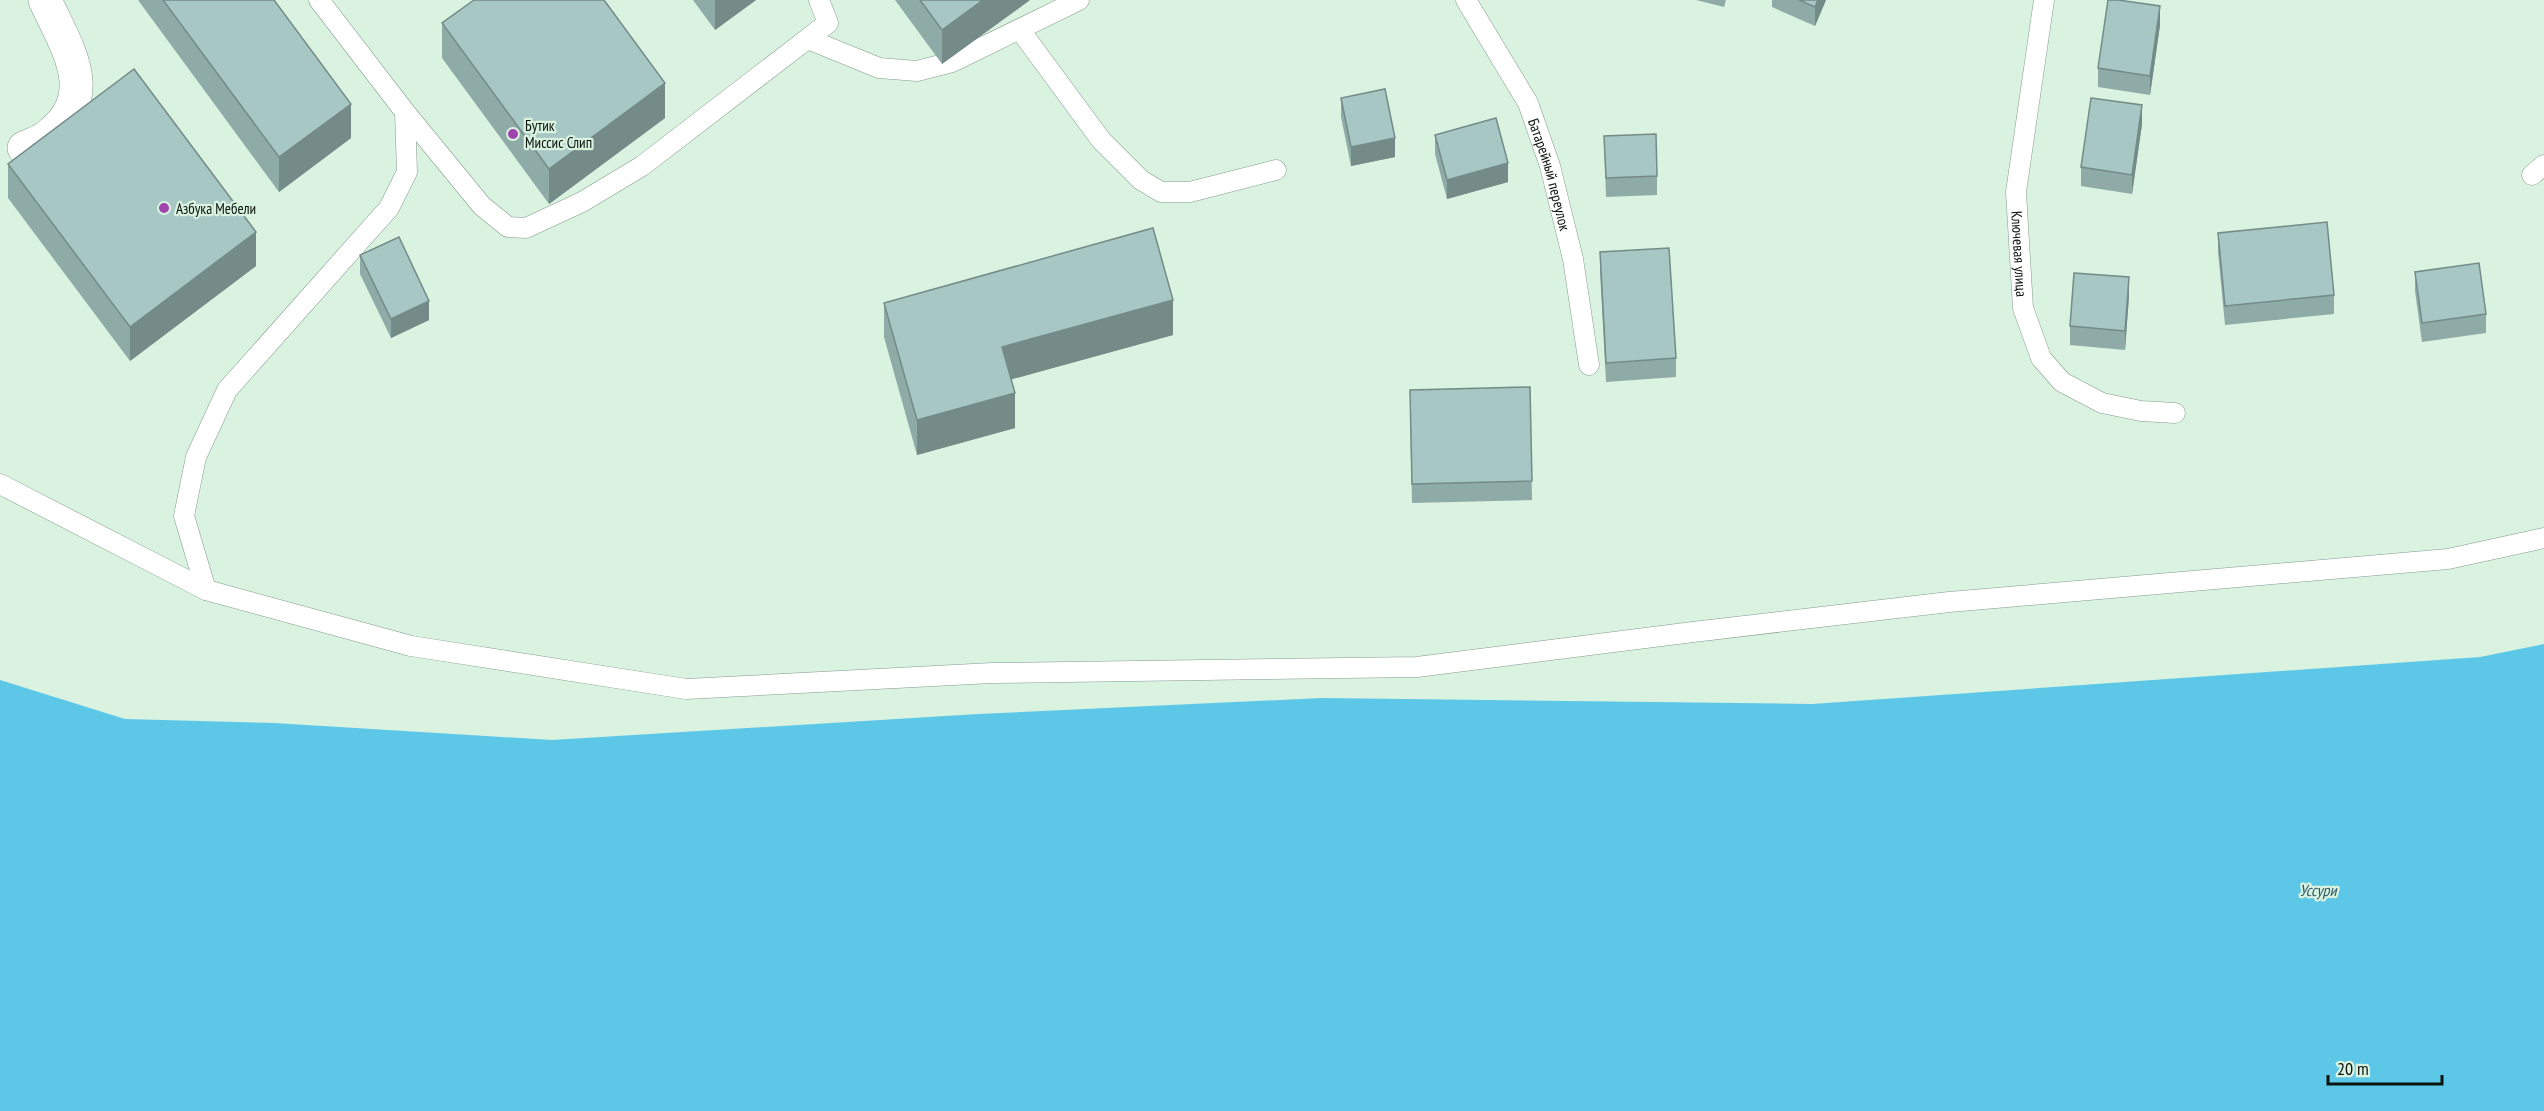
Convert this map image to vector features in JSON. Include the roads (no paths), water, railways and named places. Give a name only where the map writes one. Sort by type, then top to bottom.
[{"type":"street","points":[[24,148],[49,136],[68,115],[78,90],[74,65],[45,0]]},
{"type":"lane","points":[[319,0],[405,112],[482,206],[508,227],[526,228],[582,202],[642,166],[808,39],[828,23],[819,0]]},
{"type":"lane","points":[[808,39],[879,68],[917,71],[952,62],[1079,0]]},
{"type":"lane","name":"Батарейный переулок","points":[[1466,0],[1528,103],[1550,166],[1573,259],[1589,366]]},
{"type":"lane","name":"Ключевая улица","points":[[2044,0],[2016,192],[2023,309],[2041,358],[2062,382],[2102,402],[2140,411],[2175,412]]},
{"type":"lane","points":[[1020,30],[1101,140],[1141,180],[1161,192],[1190,192],[1276,170]]},
{"type":"lane","points":[[206,590],[184,516],[196,457],[228,390],[388,208],[407,172],[405,112]]},
{"type":"lane","points":[[0,484],[206,590],[411,646],[686,689],[992,674],[1417,668],[1949,602],[2448,559],[2544,538]]},
{"type":"water","name":"Уссури","points":[[2544,644],[2544,1111],[0,1111],[0,680],[125,719],[274,723],[552,740],[978,714],[1322,698],[1812,704],[2480,657]]},
{"type":"place","name":"Бутик Миссис Слип","points":[[513,134]]},
{"type":"place","name":"Азбука Мебели","points":[[164,208]]}]
